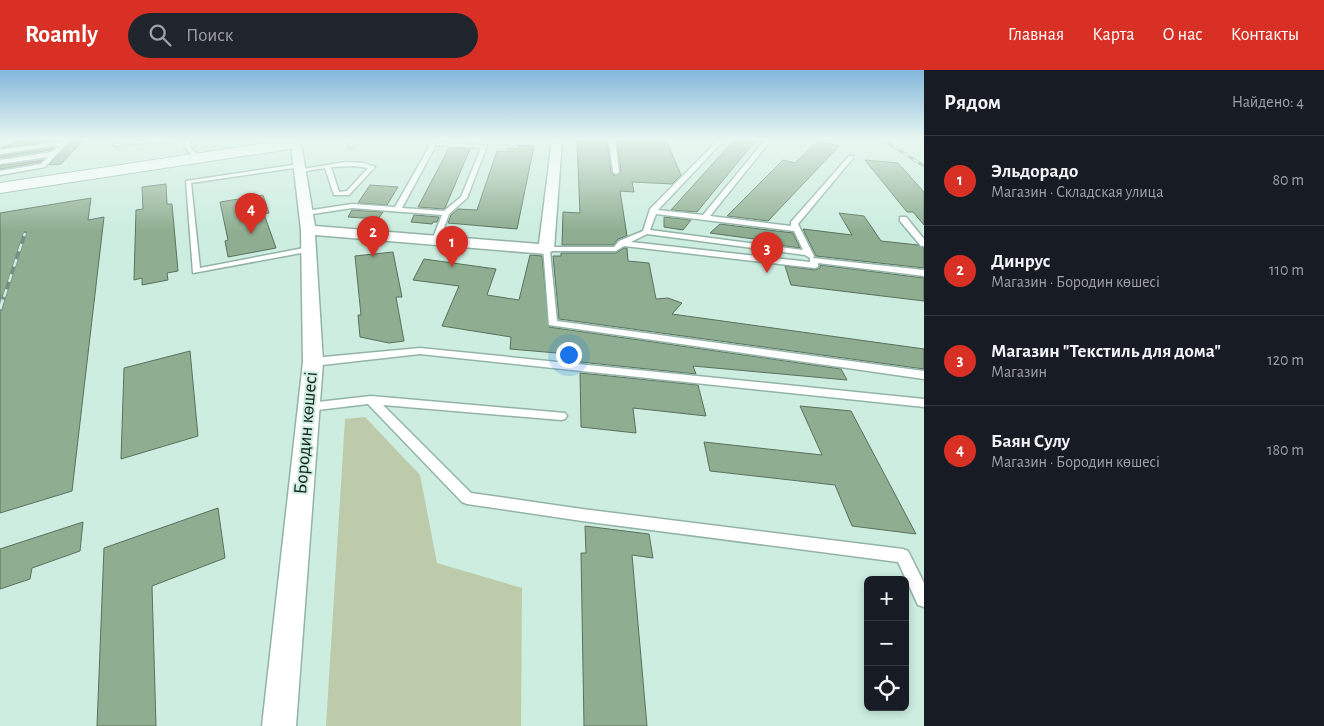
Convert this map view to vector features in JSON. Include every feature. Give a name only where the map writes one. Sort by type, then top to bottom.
[{"type":"street","points":[[0,188],[119,171]]},
{"type":"street","name":"Бородин көшесі","points":[[279,726],[313,362],[308,230],[300,171]]},
{"type":"street","points":[[308,230],[546,249],[553,171]]},
{"type":"lane","points":[[234,171],[188,182],[196,271],[308,230],[352,206],[446,213]]},
{"type":"lane","points":[[329,171],[336,194],[349,193],[369,171]]},
{"type":"lane","points":[[398,209],[419,171]]},
{"type":"lane","points":[[436,240],[446,213],[464,198],[475,171]]},
{"type":"lane","points":[[646,232],[653,211],[692,171]]},
{"type":"lane","points":[[705,218],[743,171]]},
{"type":"lane","points":[[622,244],[815,265],[794,224],[839,171]]},
{"type":"lane","points":[[653,211],[796,229]]},
{"type":"lane","points":[[903,219],[924,244]]},
{"type":"lane","points":[[924,273],[646,232],[616,249],[546,249],[552,323],[924,375]]},
{"type":"lane","points":[[313,362],[420,351],[924,403]]},
{"type":"lane","points":[[309,407],[371,400],[561,416]]},
{"type":"lane","points":[[371,400],[467,498],[582,515],[903,556],[924,600]]},
{"type":"green space","points":[[365,417],[420,475],[437,563],[522,588],[521,726],[326,726],[345,419]]},
{"type":"building","points":[[437,171],[461,171],[445,208],[418,207]]},
{"type":"building","points":[[490,171],[529,171],[517,229],[448,223],[451,215],[458,209],[477,210]]},
{"type":"building","points":[[578,171],[611,171],[615,176],[621,171],[679,171],[681,175],[672,184],[632,182],[634,192],[620,191],[627,236],[618,239],[613,245],[562,245],[563,212],[580,213]]},
{"type":"building","points":[[706,171],[731,171],[697,212],[671,210]]},
{"type":"building","points":[[772,171],[816,171],[768,221],[727,216]]},
{"type":"building","points":[[874,171],[905,171],[924,192],[924,225],[913,212],[907,212]]},
{"type":"building","points":[[166,184],[167,204],[172,204],[178,271],[167,273],[168,280],[142,285],[142,278],[134,280],[136,210],[143,209],[142,187]]},
{"type":"building","points":[[370,185],[398,187],[387,205],[358,203]]},
{"type":"building","points":[[263,195],[269,213],[264,214],[276,248],[228,257],[225,241],[228,240],[220,202]]},
{"type":"building","points":[[91,198],[88,220],[104,217],[72,491],[0,513],[0,213]]},
{"type":"building","points":[[352,210],[383,212],[378,219],[348,217]]},
{"type":"building","points":[[839,213],[864,216],[881,241],[918,245],[924,248],[924,268],[816,256],[803,229],[852,235]]},
{"type":"building","points":[[414,215],[439,217],[437,222],[432,224],[411,222]]},
{"type":"building","points":[[664,217],[691,220],[683,230],[664,227]]},
{"type":"building","points":[[720,224],[793,233],[800,248],[777,245],[776,242],[710,233]]},
{"type":"building","points":[[627,248],[628,261],[649,263],[656,299],[668,298],[682,303],[672,314],[924,349],[924,369],[559,319],[553,256],[561,256],[561,253],[616,253]]},
{"type":"building","points":[[393,252],[402,297],[396,297],[404,341],[389,343],[360,337],[358,315],[361,315],[355,256]]},
{"type":"building","points":[[530,255],[542,256],[549,327],[841,369],[847,380],[693,366],[696,374],[580,362],[580,355],[510,349],[511,337],[442,326],[459,286],[413,280],[424,259],[496,269],[487,295],[519,300]]},
{"type":"building","points":[[820,265],[924,278],[924,301],[791,285],[785,266],[815,270],[820,268]]},
{"type":"building","points":[[190,351],[198,436],[121,459],[124,368]]},
{"type":"building","points":[[580,373],[698,385],[706,416],[633,408],[636,433],[581,427]]},
{"type":"building","points":[[800,406],[851,411],[916,534],[852,526],[835,485],[710,471],[704,442],[822,455]]},
{"type":"building","points":[[218,508],[225,558],[152,586],[156,726],[97,726],[104,548]]},
{"type":"building","points":[[83,522],[80,551],[32,568],[30,579],[0,589],[0,549]]},
{"type":"building","points":[[585,526],[649,534],[653,558],[632,555],[647,726],[584,726],[581,553],[586,553]]},
{"type":"railway","points":[[4,297],[25,233]]},
{"type":"railway","points":[[0,309],[4,296]]},
{"type":"place","name":"Баян Сулу","points":[[251,234]]},
{"type":"place","name":"Динрус","points":[[373,257]]},
{"type":"place","name":"Эльдорадо","points":[[452,267]]},
{"type":"place","name":"Магазин \"Текстиль для дома\"","points":[[767,273]]}]
